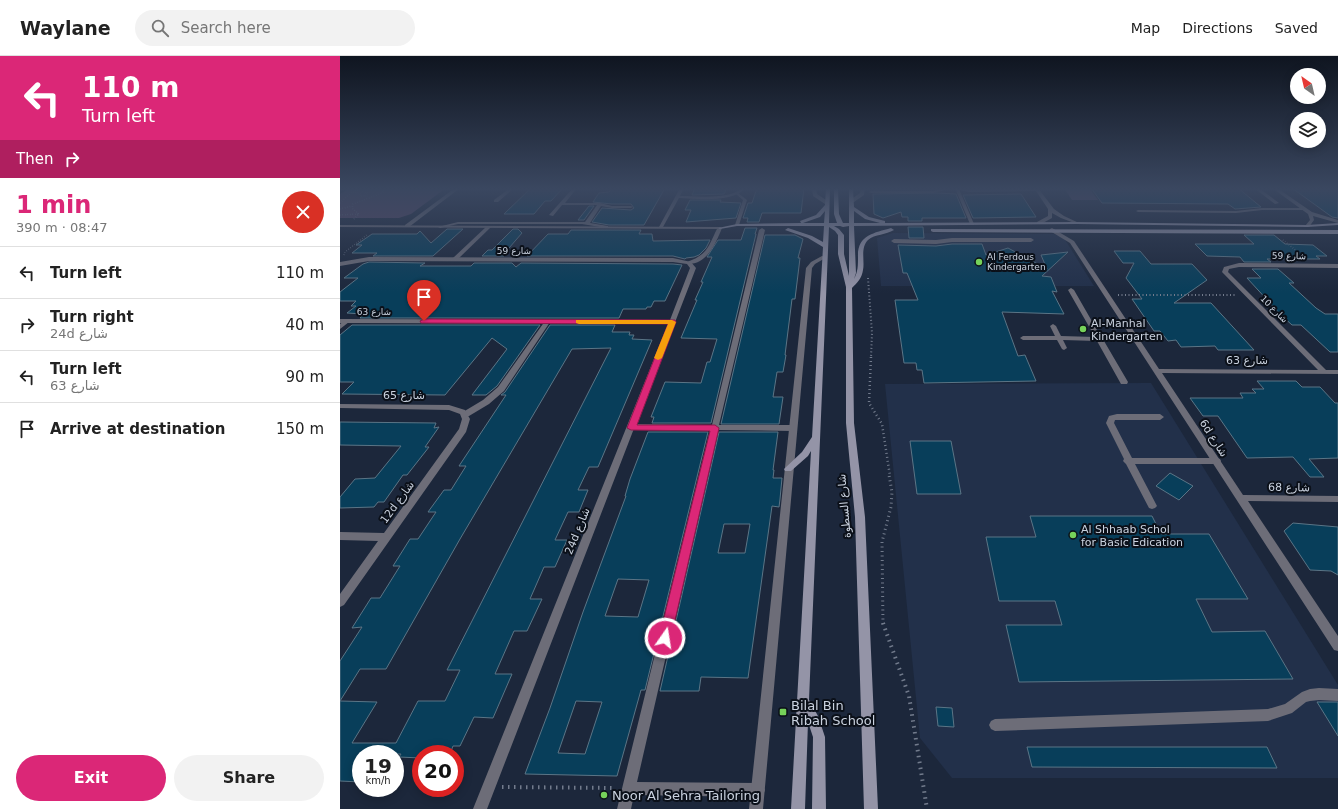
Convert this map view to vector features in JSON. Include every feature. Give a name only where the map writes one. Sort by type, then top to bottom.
[{"type":"main road","points":[[788,228],[801,223]]},
{"type":"main road","points":[[798,809],[825,223]]},
{"type":"main road","name":"شارع السطوة","points":[[853,223],[853,273],[849,288],[850,423],[860,517],[871,809]]},
{"type":"main road","points":[[923,223],[936,224]]},
{"type":"main road","points":[[825,227],[837,230],[936,224],[1030,223]]},
{"type":"main road","points":[[1089,223],[1307,226],[1337,223]]},
{"type":"main road","points":[[1052,230],[1059,227],[1068,226],[1129,226],[1160,224]]},
{"type":"main road","points":[[720,228],[738,225],[788,228],[810,237],[825,246]]},
{"type":"main road","points":[[720,228],[730,230],[762,230],[841,225],[853,228],[891,230],[1338,232]]},
{"type":"main road","points":[[837,230],[840,235],[841,254],[849,288],[855,283],[861,274],[860,246],[863,241],[874,234],[891,230]]},
{"type":"main road","points":[[788,469],[806,454],[816,437]]},
{"type":"main road","points":[[803,700],[814,720],[819,737],[819,809]]},
{"type":"street","points":[[407,226],[411,223]]},
{"type":"street","points":[[440,227],[457,223]]},
{"type":"street","points":[[589,223],[606,227]]},
{"type":"street","points":[[661,227],[663,223]]},
{"type":"street","points":[[342,226],[720,228],[707,254],[703,258],[689,263]]},
{"type":"street","points":[[455,259],[489,227]]},
{"type":"street","points":[[624,809],[762,230]]},
{"type":"street","points":[[1015,230],[1020,240]]},
{"type":"street","name":"6d شارع","points":[[1052,230],[1072,242],[1338,646]]},
{"type":"street","points":[[1072,242],[1073,235],[1081,230]]},
{"type":"street","points":[[894,241],[1031,240]]},
{"type":"street","points":[[756,809],[792,428],[809,268],[813,263],[824,257]]},
{"type":"street","name":"شارع 59","points":[[341,264],[362,259],[673,260],[689,263]]},
{"type":"street","name":"24d شارع","points":[[480,809],[693,271],[693,268],[689,263]]},
{"type":"street","name":"شارع 59","points":[[1239,265],[1338,266]]},
{"type":"street","name":"شارع 10","points":[[1239,265],[1226,268],[1225,272],[1247,296],[1324,372]]},
{"type":"street","points":[[1071,290],[1124,382]]},
{"type":"street","points":[[340,327],[343,321]]},
{"type":"street","name":"شارع 63","points":[[343,321],[672,322]]},
{"type":"street","points":[[466,414],[486,402],[501,389],[547,322]]},
{"type":"street","points":[[1053,326],[1064,348]]},
{"type":"street","points":[[1023,338],[1136,340]]},
{"type":"street","name":"شارع 63","points":[[1157,371],[1338,372]]},
{"type":"street","name":"شارع 65","points":[[340,406],[443,407],[460,410],[466,414]]},
{"type":"street","name":"12d شارع","points":[[340,602],[463,430],[467,419],[466,414]]},
{"type":"street","points":[[1152,506],[1127,461],[1110,423],[1111,420],[1117,416],[1160,417]]},
{"type":"street","points":[[631,428],[792,428]]},
{"type":"street","points":[[1127,461],[1216,461]]},
{"type":"street","name":"شارع 68","points":[[1241,498],[1338,499]]},
{"type":"street","points":[[340,536],[387,537]]},
{"type":"street","points":[[995,725],[1268,715],[1288,709],[1302,698],[1310,695],[1338,694]]},
{"type":"street","points":[[630,788],[758,790]]},
{"type":"path","points":[[341,264],[345,252],[378,226]]},
{"type":"path","points":[[1272,231],[1315,266]]},
{"type":"path","points":[[868,270],[872,333],[869,402],[871,409],[882,424],[892,492],[891,507],[882,542],[882,621],[908,696],[927,809]]},
{"type":"path","points":[[1107,295],[1247,296]]},
{"type":"path","points":[[488,787],[630,788]]},
{"type":"shaded area","name":"Al Ferdous Kindergarten","points":[[893,233],[1054,234],[1064,238],[1094,286],[881,286],[877,238]]},
{"type":"shaded area","name":"Al Shhaab Schol for Basic Edication","points":[[1151,383],[1338,685],[1338,778],[952,778],[920,738],[885,384]]},
{"type":"building","points":[[598,223],[645,223],[644,225],[609,225]]},
{"type":"building","points":[[908,227],[923,227],[924,238],[909,238]]},
{"type":"building","points":[[745,228],[757,228],[711,423],[652,423],[654,417],[651,417],[665,382],[701,383],[707,362],[710,362],[717,339],[681,338],[697,300],[695,300],[703,282],[701,282],[712,257],[707,257],[718,240],[741,240]]},
{"type":"building","points":[[447,229],[463,229],[433,256],[373,256],[377,253],[352,253],[362,245],[356,245],[372,234],[417,234],[420,231],[431,243]]},
{"type":"building","points":[[513,229],[518,229],[522,233],[503,255],[504,256],[482,256],[488,250],[492,250]]},
{"type":"building","points":[[571,230],[641,230],[639,234],[652,234],[653,241],[710,240],[706,248],[699,255],[685,259],[673,256],[527,256],[548,234],[568,234]]},
{"type":"building","points":[[765,235],[795,235],[803,239],[798,258],[800,258],[795,299],[792,299],[783,372],[777,372],[773,397],[783,397],[779,424],[721,424]]},
{"type":"building","points":[[1244,235],[1274,235],[1285,244],[1313,245],[1327,256],[1316,256],[1320,259],[1267,259],[1271,262],[1244,262],[1240,257],[1207,256],[1195,244],[1254,244]]},
{"type":"building","points":[[952,244],[982,244],[986,255],[1008,248],[1047,269],[1041,255],[1068,252],[1042,276],[1051,277],[1057,292],[1052,291],[1064,314],[1002,312],[1018,356],[1025,355],[1036,381],[924,383],[922,370],[917,370],[916,363],[904,363],[895,300],[918,300],[907,273],[903,273],[898,245],[936,246]]},
{"type":"building","points":[[1114,251],[1140,251],[1151,264],[1192,264],[1207,280],[1174,303],[1211,303],[1254,350],[1218,350],[1215,346],[1181,347],[1176,340],[1168,341],[1160,331],[1154,331],[1132,299],[1142,299],[1126,278],[1134,263],[1123,263]]},
{"type":"building","points":[[369,262],[425,263],[420,266],[471,266],[474,263],[512,263],[516,267],[521,263],[682,265],[665,301],[654,301],[651,307],[647,307],[646,309],[623,309],[619,318],[360,318],[364,314],[347,313],[356,306],[351,306],[356,301],[340,301],[340,292],[358,278],[344,278],[363,264]]},
{"type":"building","points":[[1252,269],[1278,269],[1294,283],[1289,283],[1316,308],[1325,314],[1338,314],[1338,352],[1330,352],[1301,325],[1292,325],[1281,315],[1247,278],[1261,278]]},
{"type":"building","points":[[352,325],[540,325],[497,386],[486,395],[472,395],[507,349],[492,338],[445,395],[342,394],[354,382],[340,382],[340,335]]},
{"type":"building","points":[[550,325],[615,325],[612,332],[630,332],[629,335],[634,335],[632,339],[652,340],[598,467],[589,467],[578,490],[588,490],[579,512],[568,512],[555,540],[567,540],[555,567],[544,567],[530,599],[542,599],[527,631],[514,631],[495,674],[512,674],[493,718],[474,717],[460,745],[412,745],[412,758],[404,757],[404,745],[352,745],[352,782],[340,781],[340,701],[340,661],[362,627],[352,628],[371,598],[380,598],[400,566],[393,566],[410,539],[418,539],[436,512],[428,512],[444,490],[451,490],[466,466],[459,466],[506,395],[501,395],[505,392]],"holes":[[[611,348],[447,670],[460,670],[445,701],[418,701],[396,743],[352,743],[377,702],[340,701],[360,669],[386,669],[460,539],[572,349]]]},
{"type":"building","points":[[1257,381],[1296,381],[1302,387],[1320,387],[1335,403],[1338,403],[1338,458],[1309,459],[1324,477],[1310,477],[1293,457],[1247,458],[1218,416],[1203,416],[1190,398],[1243,398],[1240,393],[1256,393],[1252,389],[1264,389]]},
{"type":"building","points":[[340,422],[436,423],[434,428],[439,427],[425,447],[429,447],[407,475],[403,475],[384,502],[378,502],[374,507],[340,508],[340,497],[355,479],[375,478],[401,446],[340,445]]},
{"type":"building","points":[[648,432],[708,432],[645,690],[641,690],[617,776],[525,774],[626,496],[630,479]],"holes":[[[618,579],[649,580],[638,617],[605,616]],[[576,701],[602,702],[585,754],[558,753]]]},
{"type":"building","points":[[719,432],[778,432],[773,478],[782,478],[780,499],[779,507],[772,506],[748,678],[701,677],[699,691],[660,691]],"holes":[[[724,524],[750,524],[745,553],[718,553]]]},
{"type":"building","points":[[910,441],[951,441],[961,494],[917,494]]},
{"type":"building","points":[[1170,473],[1193,486],[1179,500],[1156,486]]},
{"type":"building","points":[[1030,516],[1152,516],[1161,534],[1209,534],[1248,599],[1196,599],[1212,632],[1265,631],[1293,679],[1019,682],[1006,625],[1062,625],[1055,601],[999,601],[986,537],[1036,537]]},
{"type":"building","points":[[1293,523],[1338,527],[1338,575],[1331,571],[1310,570],[1284,531]]},
{"type":"building","points":[[1317,702],[1338,702],[1338,736]]},
{"type":"building","points":[[936,707],[952,708],[954,727],[938,726]]},
{"type":"building","points":[[1027,747],[1267,747],[1277,768],[1032,767]]},
{"type":"slow traffic","points":[[579,322],[672,322],[658,358]]},
{"type":"place","name":"Al Ferdous Kindergarten","points":[[979,262]]},
{"type":"place","name":"Al-Manhal Kindergarten","points":[[1083,329]]},
{"type":"place","name":"Al Shhaab Schol for Basic Edication","points":[[1073,535]]},
{"type":"place","name":"Bilal Bin Ribah School","points":[[783,712]]},
{"type":"place","name":"Noor Al Sehra Tailoring","points":[[604,795]]},
{"type":"route","points":[[424,321],[672,322],[631,428],[715,428],[665,638]]}]
